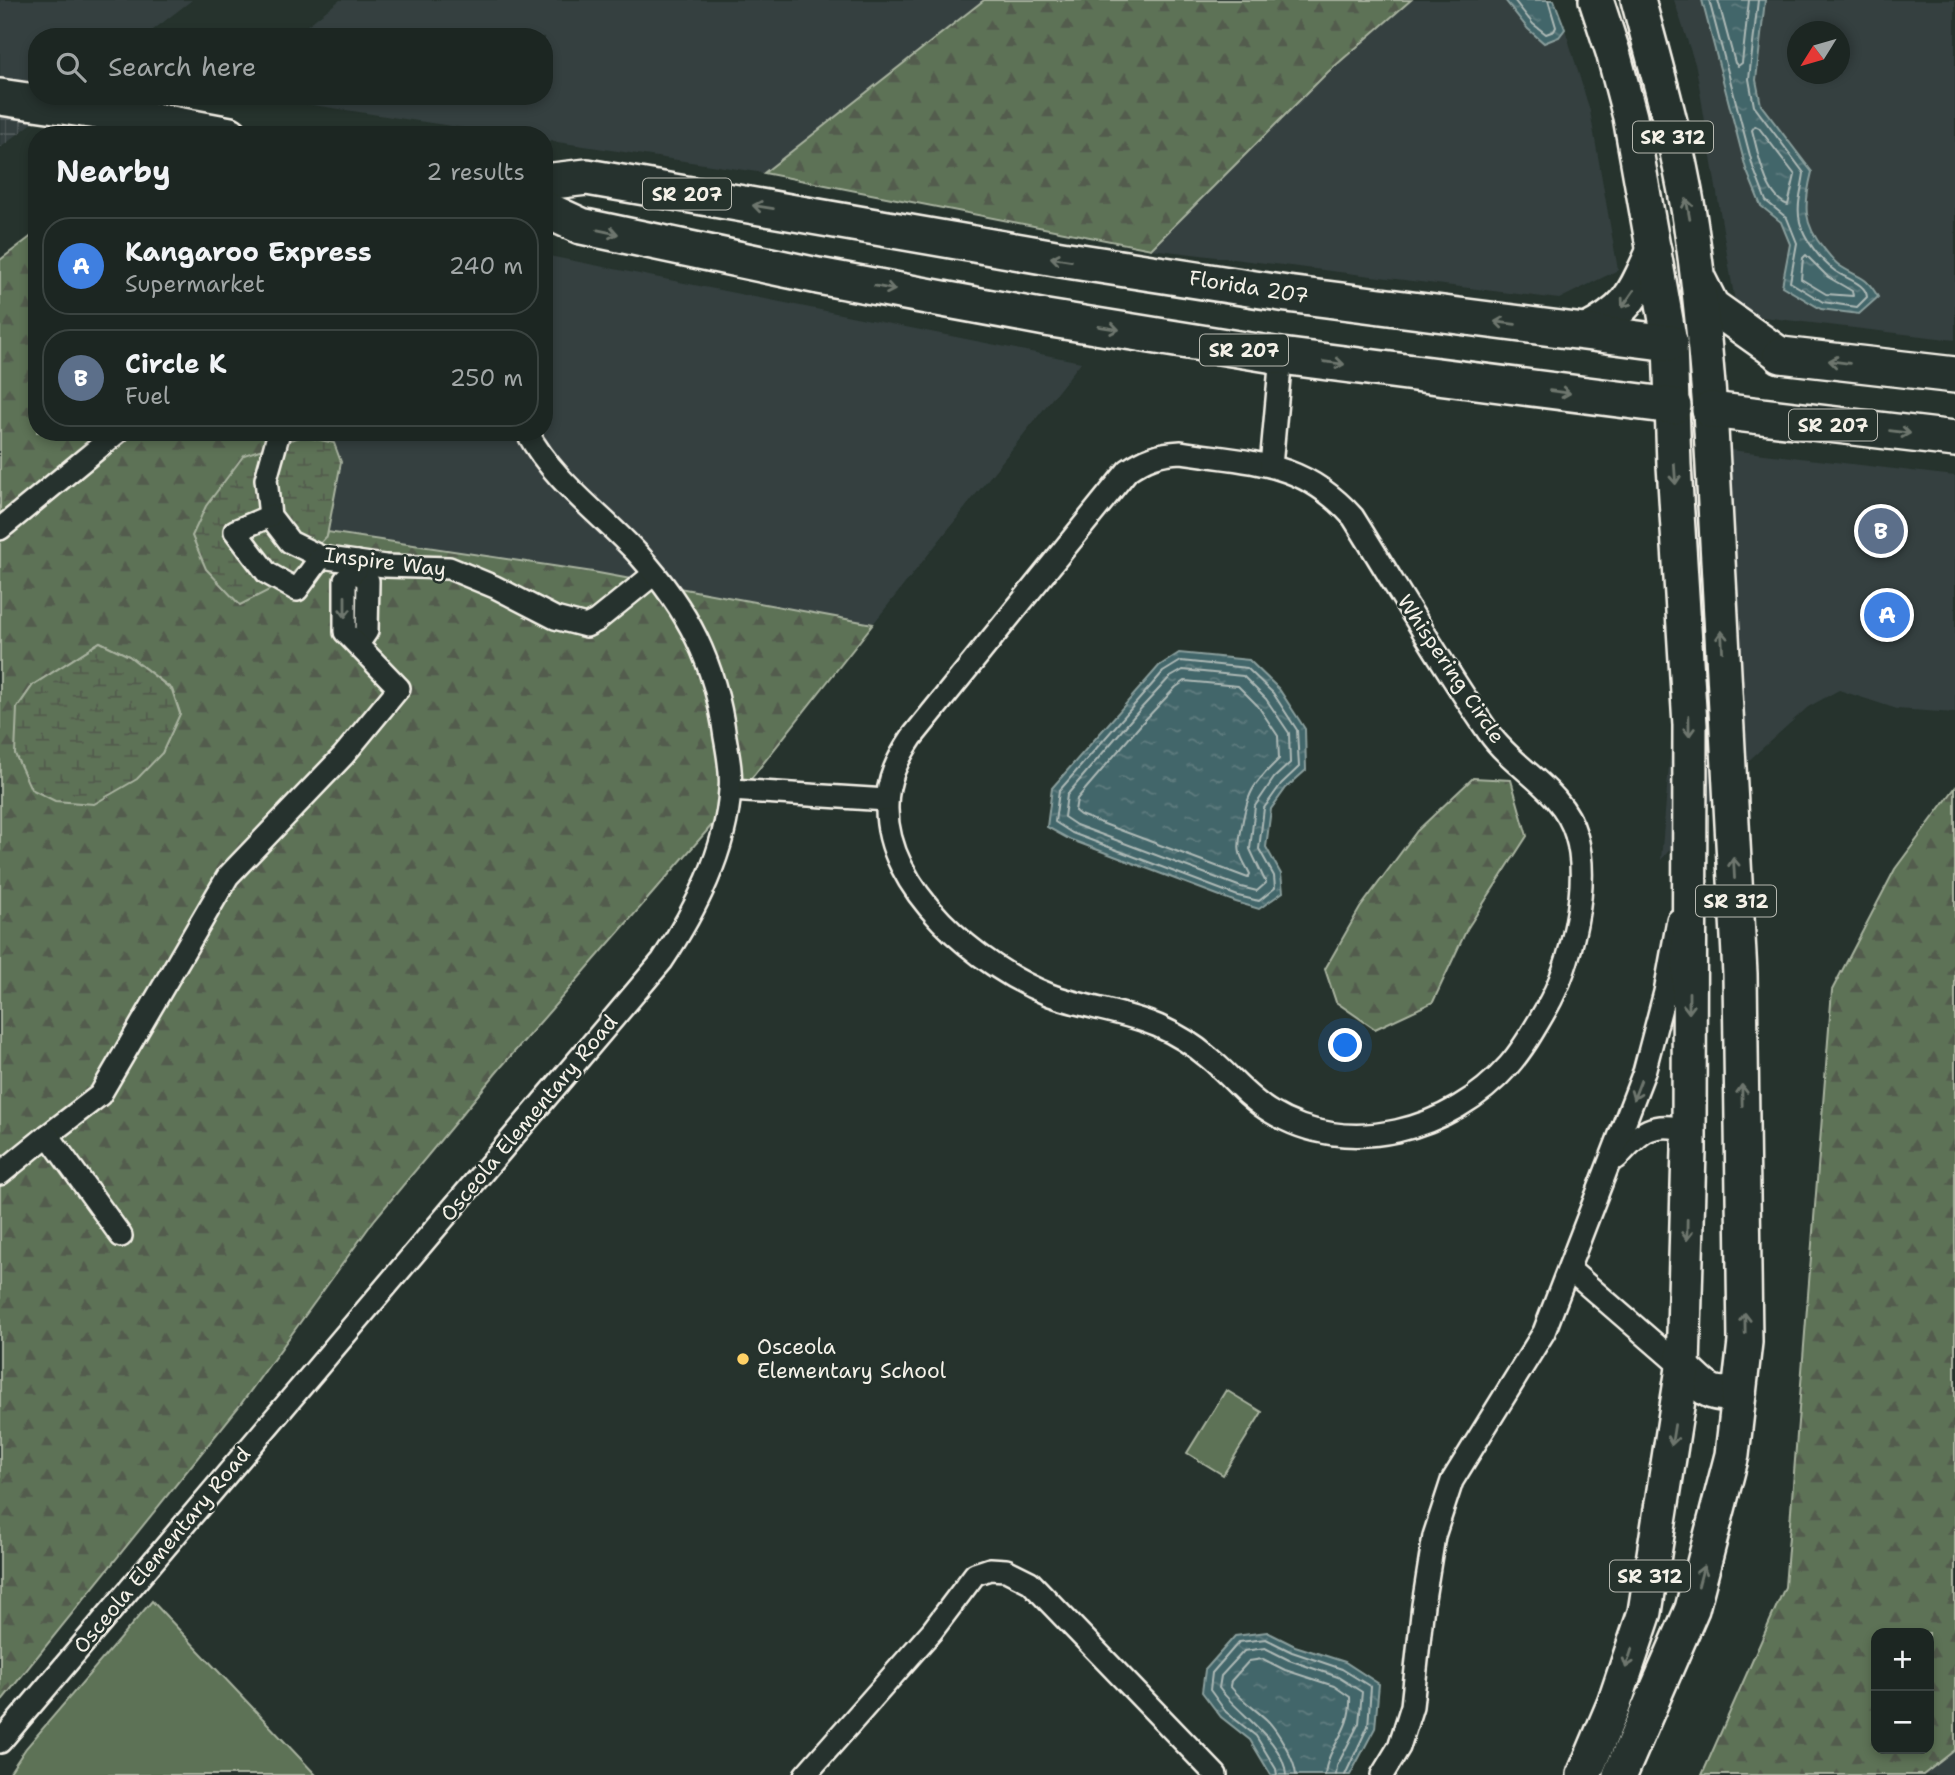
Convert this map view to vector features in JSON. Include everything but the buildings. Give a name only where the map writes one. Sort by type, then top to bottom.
[{"type":"highway","points":[[0,97],[28,101]]},
{"type":"highway","points":[[55,105],[182,126]]},
{"type":"highway","name":"Florida 207","points":[[553,181],[587,177],[1060,259],[1287,294],[1670,343]]},
{"type":"highway","name":"SR 207","points":[[553,213],[581,226],[818,276],[1046,318],[1281,356],[1673,406]]},
{"type":"highway","name":"SR 207","points":[[1781,355],[1955,376]]},
{"type":"highway","name":"SR 207","points":[[1710,410],[1955,439]]},
{"type":"main road","name":"SR 312","points":[[1584,1775],[1614,1704],[1645,1612],[1683,1368],[1689,1131],[1689,725],[1674,466],[1670,343],[1630,117],[1596,0]]},
{"type":"main road","name":"SR 312","points":[[1619,1775],[1692,1609],[1732,1455],[1745,1342],[1740,974],[1705,347],[1689,213],[1676,149],[1638,0]]},
{"type":"main road","points":[[1585,332],[1610,319],[1626,305],[1654,250]]},
{"type":"main road","points":[[1698,277],[1712,306],[1781,355]]},
{"type":"main road","name":"SR 207","points":[[1670,343],[1781,355]]},
{"type":"main road","name":"SR 207","points":[[1673,406],[1710,410]]},
{"type":"main road","points":[[1683,1368],[1711,1392],[1723,1396],[1739,1391]]},
{"type":"street","points":[[1271,466],[1281,356]]},
{"type":"street","points":[[0,529],[107,441]]},
{"type":"street","points":[[277,441],[266,479],[270,516],[235,531],[267,573],[297,590],[321,557]]},
{"type":"street","name":"Osceola Elementary Road","points":[[0,1742],[662,961],[687,924],[702,894],[722,832],[731,789],[722,713],[701,645],[684,612],[654,574],[600,515],[559,478],[533,441]]},
{"type":"street","name":"Whispering Circle","points":[[1181,452],[1271,466],[1294,472],[1318,485],[1338,500],[1353,517],[1491,736],[1557,799],[1570,818],[1581,856],[1578,910],[1566,964],[1553,998],[1526,1043],[1508,1066],[1483,1090],[1456,1108],[1402,1130],[1376,1136],[1350,1137],[1322,1133],[1293,1124],[1269,1111],[1185,1040],[1131,1016],[1048,994],[1012,977],[982,957],[946,925],[911,882],[897,858],[889,834],[887,800],[890,780],[898,758],[912,737],[1128,470],[1144,459],[1162,453],[1181,452]]},
{"type":"street","name":"Inspire Way","points":[[270,516],[290,542],[321,557],[356,566],[449,568],[495,587],[555,618],[586,626],[596,621],[654,574]]},
{"type":"street","points":[[0,1174],[100,1095],[228,876],[343,756],[399,688],[358,644],[367,631],[368,581],[356,566]]},
{"type":"street","points":[[731,789],[887,800]]},
{"type":"street","points":[[1382,1775],[1399,1746],[1412,1706],[1434,1536],[1452,1480],[1544,1332],[1644,1073],[1665,992],[1689,857]]},
{"type":"street","points":[[1606,1171],[1638,1134],[1671,1125],[1689,1131]]},
{"type":"street","points":[[48,1135],[121,1236]]},
{"type":"street","points":[[1569,1269],[1683,1368]]},
{"type":"street","points":[[805,1775],[932,1631],[975,1574],[990,1569],[1006,1570],[1030,1581],[1216,1775]]},
{"type":"shaded area","points":[[0,0],[192,0],[156,28],[28,28],[28,90],[0,86]]},
{"type":"shaded area","points":[[340,0],[984,0],[764,173],[553,141],[553,126],[451,126],[313,105],[553,105],[553,28],[304,28]]},
{"type":"shaded area","points":[[1411,0],[1505,0],[1528,29],[1559,37],[1565,29],[1590,111],[1618,270],[1559,299],[1151,249],[1328,72]]},
{"type":"shaded area","points":[[1674,0],[1702,0],[1746,169],[1761,206],[1781,222],[1790,245],[1782,286],[1859,314],[1878,297],[1870,282],[1837,265],[1817,241],[1807,221],[1805,198],[1812,172],[1761,105],[1756,80],[1765,0],[1955,0],[1955,340],[1737,314],[1696,67]]},
{"type":"shaded area","points":[[0,108],[44,114],[28,126],[0,148]]},
{"type":"shaded area","points":[[553,257],[1081,362],[873,624],[593,572],[328,532],[341,462],[279,444],[280,441],[553,441]]},
{"type":"shaded area","points":[[1696,446],[1955,476],[1955,713],[1897,709],[1839,690],[1808,707],[1735,773],[1661,860]]},
{"type":"shaded area","points":[[1955,1750],[1955,1775],[1923,1775]]},
{"type":"green space","points":[[984,0],[1411,0],[1328,72],[1151,249],[764,173]]},
{"type":"green space","points":[[28,239],[28,441],[285,441],[327,536],[328,532],[593,572],[873,624],[739,794],[502,1066],[375,1219],[241,1404],[0,1703],[0,260]],"holes":[[[100,642],[129,656],[172,689],[180,713],[162,753],[17,708],[33,685]]]},
{"type":"green space","points":[[287,441],[325,441],[334,443],[341,462],[327,536],[285,582],[240,605],[206,569],[192,536],[206,506],[244,455]]},
{"type":"green space","points":[[100,642],[129,656],[172,690],[180,714],[162,753],[137,779],[94,804],[55,801],[31,789],[15,754],[17,708],[33,685]]},
{"type":"green space","points":[[1473,778],[1511,780],[1527,836],[1467,929],[1433,1002],[1375,1029],[1336,1002],[1325,969],[1360,908],[1417,831]]},
{"type":"green space","points":[[1955,788],[1955,1750],[1923,1775],[1702,1775],[1785,1587],[1832,990],[1895,869]]},
{"type":"green space","points":[[1226,1390],[1262,1412],[1223,1475],[1187,1453]]},
{"type":"green space","points":[[152,1601],[316,1775],[8,1775],[26,1748]]},
{"type":"water","points":[[1505,0],[1554,0],[1565,29],[1559,37],[1544,43],[1528,29]]},
{"type":"water","points":[[1702,0],[1765,0],[1756,80],[1761,105],[1812,172],[1807,194],[1807,213],[1812,231],[1836,263],[1866,281],[1878,297],[1859,314],[1821,309],[1782,286],[1790,244],[1781,222],[1761,206],[1746,169]]},
{"type":"water","points":[[1179,653],[1249,660],[1279,689],[1305,729],[1306,770],[1286,788],[1271,809],[1266,847],[1281,874],[1283,892],[1259,909],[1069,839],[1047,827],[1052,788],[1159,666]]},
{"type":"water","points":[[1267,1632],[1295,1646],[1345,1662],[1379,1684],[1375,1728],[1350,1775],[1271,1775],[1250,1740],[1221,1717],[1202,1692],[1205,1670],[1235,1636]]},
{"type":"place","name":"Circle K","points":[[1881,531]]},
{"type":"place","name":"Kangaroo Express","points":[[1887,615]]},
{"type":"place","name":"Osceola Elementary School","points":[[743,1359]]}]
